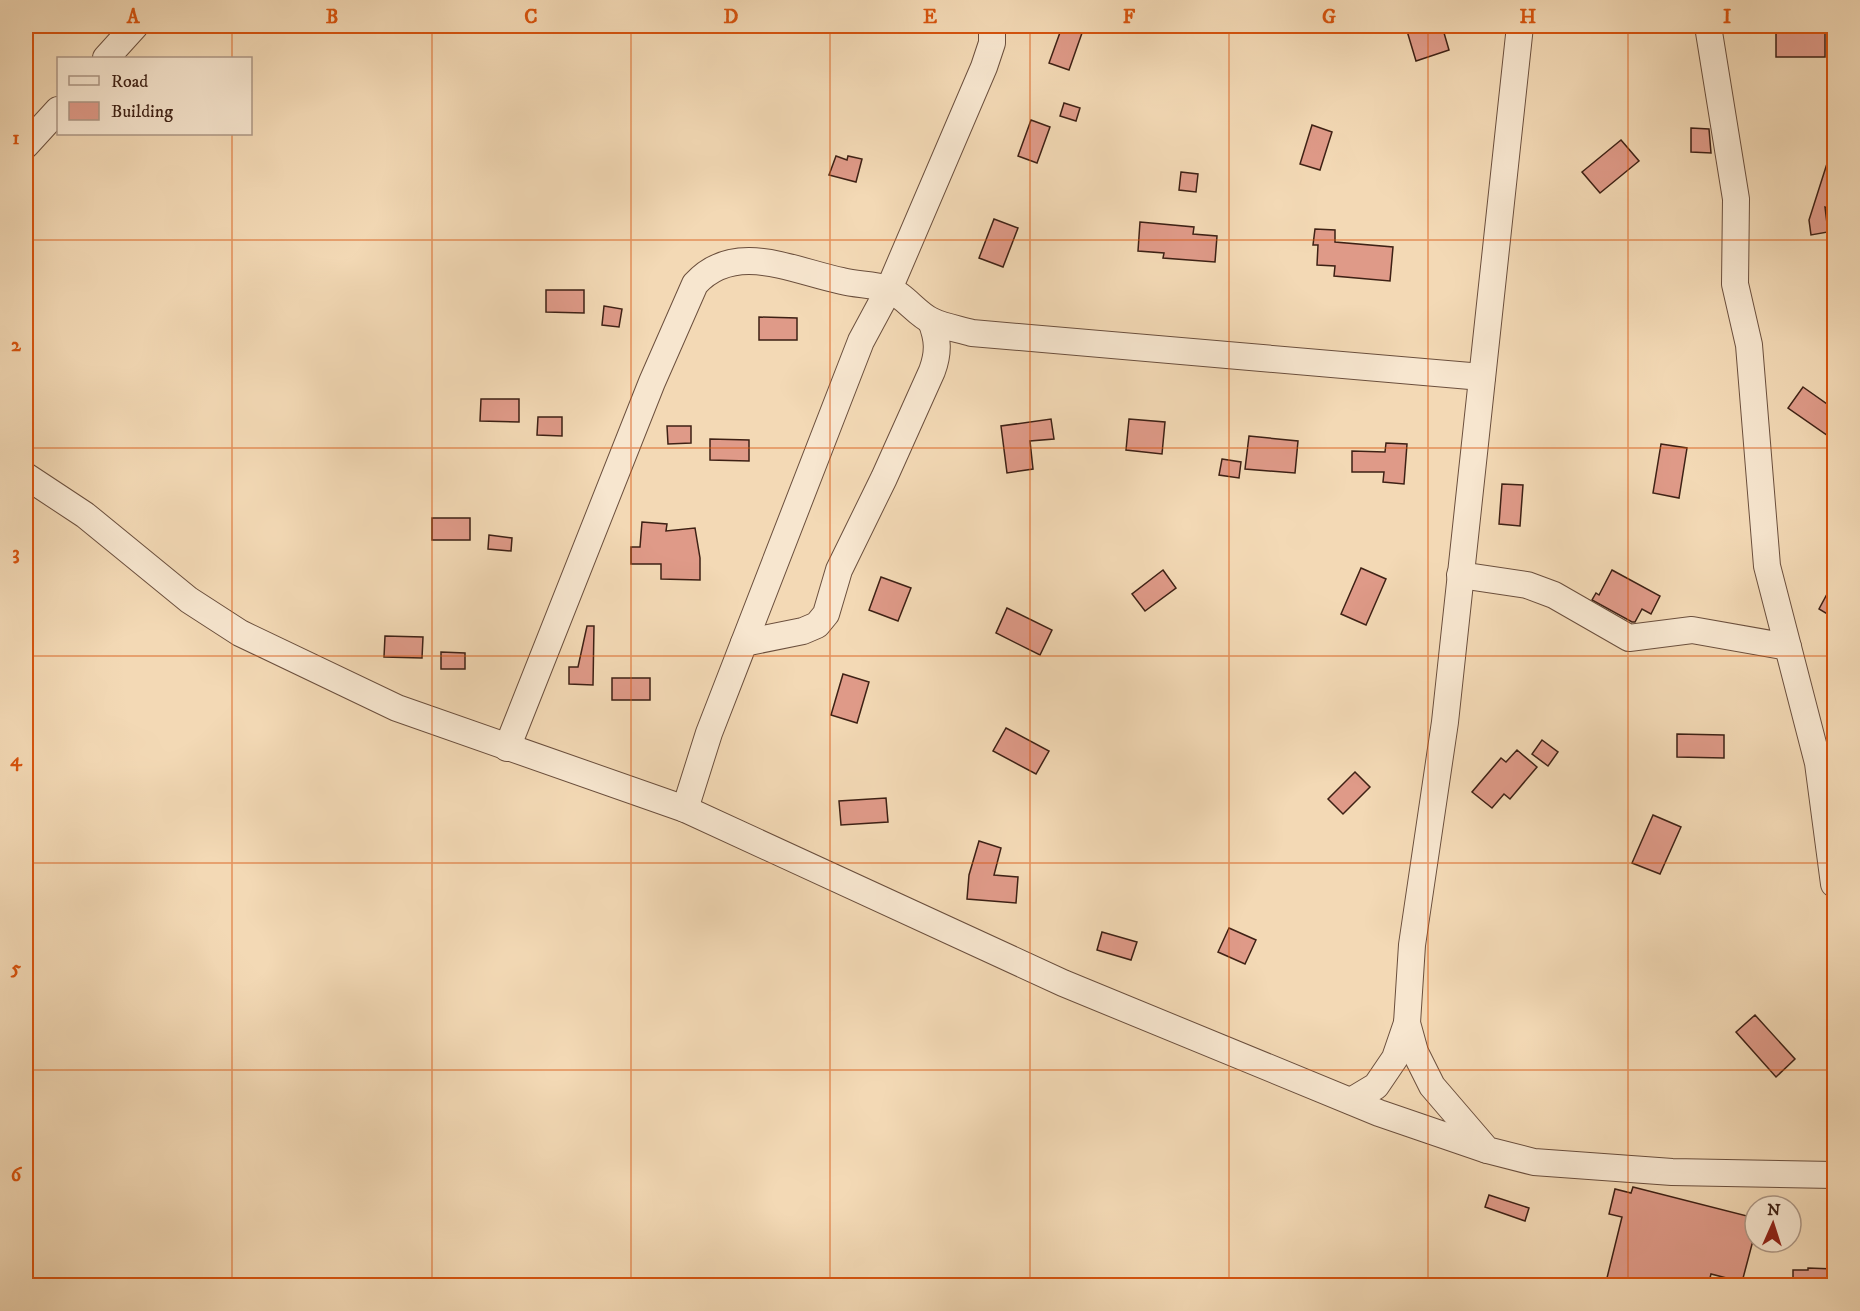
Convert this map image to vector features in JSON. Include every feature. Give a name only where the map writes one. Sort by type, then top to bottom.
[{"type":"street","points":[[107,57],[135,26]]},
{"type":"street","points":[[685,809],[709,733],[861,341],[889,289],[984,67],[992,43],[992,26]]},
{"type":"street","points":[[1351,1101],[1376,1086],[1395,1058],[1407,1023],[1412,945],[1445,722],[1520,26]]},
{"type":"street","points":[[1708,26],[1736,199],[1735,284],[1749,345],[1767,566],[1788,647],[1826,761],[1834,884]]},
{"type":"street","points":[[26,145],[57,111]]},
{"type":"street","points":[[507,748],[652,382],[695,284],[706,272],[744,259],[889,289],[931,321],[972,333],[1482,377]]},
{"type":"street","points":[[744,643],[803,631],[817,625],[826,614],[839,570],[884,478],[938,354],[937,337],[931,321]]},
{"type":"street","points":[[938,354],[972,333]]},
{"type":"street","points":[[26,476],[85,515],[189,600],[240,633],[397,708],[685,809],[1063,983],[1351,1101],[1488,1150],[1534,1162],[1660,1171],[1834,1175]]},
{"type":"street","points":[[1460,575],[1527,585],[1554,595],[1629,638],[1692,630],[1788,647]]},
{"type":"street","points":[[1407,1023],[1415,1052],[1432,1086],[1488,1150]]},
{"type":"building","points":[[1424,26],[1442,26],[1449,50],[1416,61],[1407,31]]},
{"type":"building","points":[[1062,27],[1082,33],[1069,70],[1049,63]]},
{"type":"building","points":[[1776,32],[1825,32],[1825,57],[1776,57]]},
{"type":"building","points":[[1064,103],[1080,108],[1076,121],[1060,116]]},
{"type":"building","points":[[1031,120],[1050,127],[1037,163],[1018,156]]},
{"type":"building","points":[[1312,125],[1332,132],[1320,170],[1300,164]]},
{"type":"building","points":[[1691,128],[1709,129],[1711,153],[1691,152]]},
{"type":"building","points":[[1621,140],[1639,161],[1600,193],[1582,172]]},
{"type":"building","points":[[1831,151],[1834,151],[1834,210],[1825,207],[1828,232],[1811,235],[1809,220]]},
{"type":"building","points":[[836,156],[847,160],[848,156],[862,159],[856,182],[829,175]]},
{"type":"building","points":[[1181,172],[1198,174],[1196,192],[1179,190]]},
{"type":"building","points":[[994,219],[1018,228],[1003,267],[979,258]]},
{"type":"building","points":[[1140,222],[1194,227],[1193,234],[1217,236],[1215,262],[1163,258],[1164,253],[1138,251]]},
{"type":"building","points":[[1315,229],[1335,230],[1335,242],[1393,247],[1390,281],[1334,276],[1335,266],[1317,265],[1318,245],[1313,245]]},
{"type":"building","points":[[546,290],[584,290],[584,313],[546,312]]},
{"type":"building","points":[[604,306],[622,309],[619,327],[602,325]]},
{"type":"building","points":[[759,317],[797,318],[797,340],[759,340]]},
{"type":"building","points":[[1803,387],[1834,409],[1834,440],[1788,408]]},
{"type":"building","points":[[481,399],[519,399],[519,422],[480,421]]},
{"type":"building","points":[[538,417],[562,417],[562,436],[537,435]]},
{"type":"building","points":[[1051,419],[1054,439],[1030,441],[1033,469],[1007,473],[1001,426]]},
{"type":"building","points":[[1129,419],[1165,422],[1162,454],[1126,450]]},
{"type":"building","points":[[667,426],[691,426],[691,443],[668,444]]},
{"type":"building","points":[[1249,436],[1298,441],[1295,473],[1245,469]]},
{"type":"building","points":[[710,439],[749,440],[749,461],[710,460]]},
{"type":"building","points":[[1386,443],[1407,444],[1404,484],[1383,482],[1384,472],[1352,472],[1352,451],[1385,452]]},
{"type":"building","points":[[1661,444],[1687,448],[1679,498],[1653,493]]},
{"type":"building","points":[[1222,459],[1241,462],[1239,478],[1219,475]]},
{"type":"building","points":[[1502,484],[1523,485],[1520,526],[1499,524]]},
{"type":"building","points":[[432,518],[470,518],[470,540],[432,540]]},
{"type":"building","points":[[642,522],[667,524],[666,531],[695,528],[700,558],[700,580],[661,579],[661,564],[631,564],[631,547],[640,547]]},
{"type":"building","points":[[489,535],[512,538],[511,551],[488,549]]},
{"type":"building","points":[[1361,568],[1386,579],[1366,625],[1341,614]]},
{"type":"building","points":[[1163,570],[1176,588],[1145,611],[1132,594]]},
{"type":"building","points":[[1612,570],[1660,596],[1651,614],[1642,609],[1635,622],[1632,622],[1592,600],[1596,593],[1599,595]]},
{"type":"building","points":[[881,577],[911,588],[898,621],[869,610]]},
{"type":"building","points":[[1834,581],[1834,618],[1819,609]]},
{"type":"building","points":[[1007,608],[1052,630],[1040,655],[996,633]]},
{"type":"building","points":[[587,626],[594,626],[593,685],[569,684],[569,667],[578,667]]},
{"type":"building","points":[[385,636],[423,637],[422,658],[384,657]]},
{"type":"building","points":[[441,652],[465,653],[465,669],[441,669]]},
{"type":"building","points":[[843,674],[869,682],[857,723],[831,715]]},
{"type":"building","points":[[612,678],[650,678],[650,700],[612,700]]},
{"type":"building","points":[[1006,728],[1049,751],[1036,774],[993,751]]},
{"type":"building","points":[[1677,734],[1724,735],[1724,758],[1677,757]]},
{"type":"building","points":[[1542,740],[1558,752],[1548,766],[1532,754]]},
{"type":"building","points":[[1517,750],[1537,767],[1510,799],[1504,794],[1492,808],[1472,792],[1501,758],[1506,762]]},
{"type":"building","points":[[1355,772],[1370,787],[1343,814],[1328,799]]},
{"type":"building","points":[[886,798],[888,822],[841,825],[839,801]]},
{"type":"building","points":[[1653,815],[1681,827],[1660,874],[1632,863]]},
{"type":"building","points":[[979,841],[1001,848],[994,875],[1018,877],[1016,903],[967,899],[969,875]]},
{"type":"building","points":[[1229,928],[1256,940],[1245,964],[1218,952]]},
{"type":"building","points":[[1102,932],[1137,942],[1131,960],[1097,950]]},
{"type":"building","points":[[1755,1015],[1795,1059],[1776,1077],[1736,1032]]},
{"type":"building","points":[[1633,1187],[1743,1215],[1743,1254],[1749,1254],[1742,1282],[1711,1274],[1708,1286],[1605,1286],[1622,1217],[1609,1214],[1615,1189],[1631,1193]]},
{"type":"building","points":[[1489,1195],[1529,1208],[1525,1221],[1485,1207]]},
{"type":"building","points":[[1808,1268],[1834,1269],[1834,1286],[1793,1286],[1793,1270],[1808,1270]]}]
